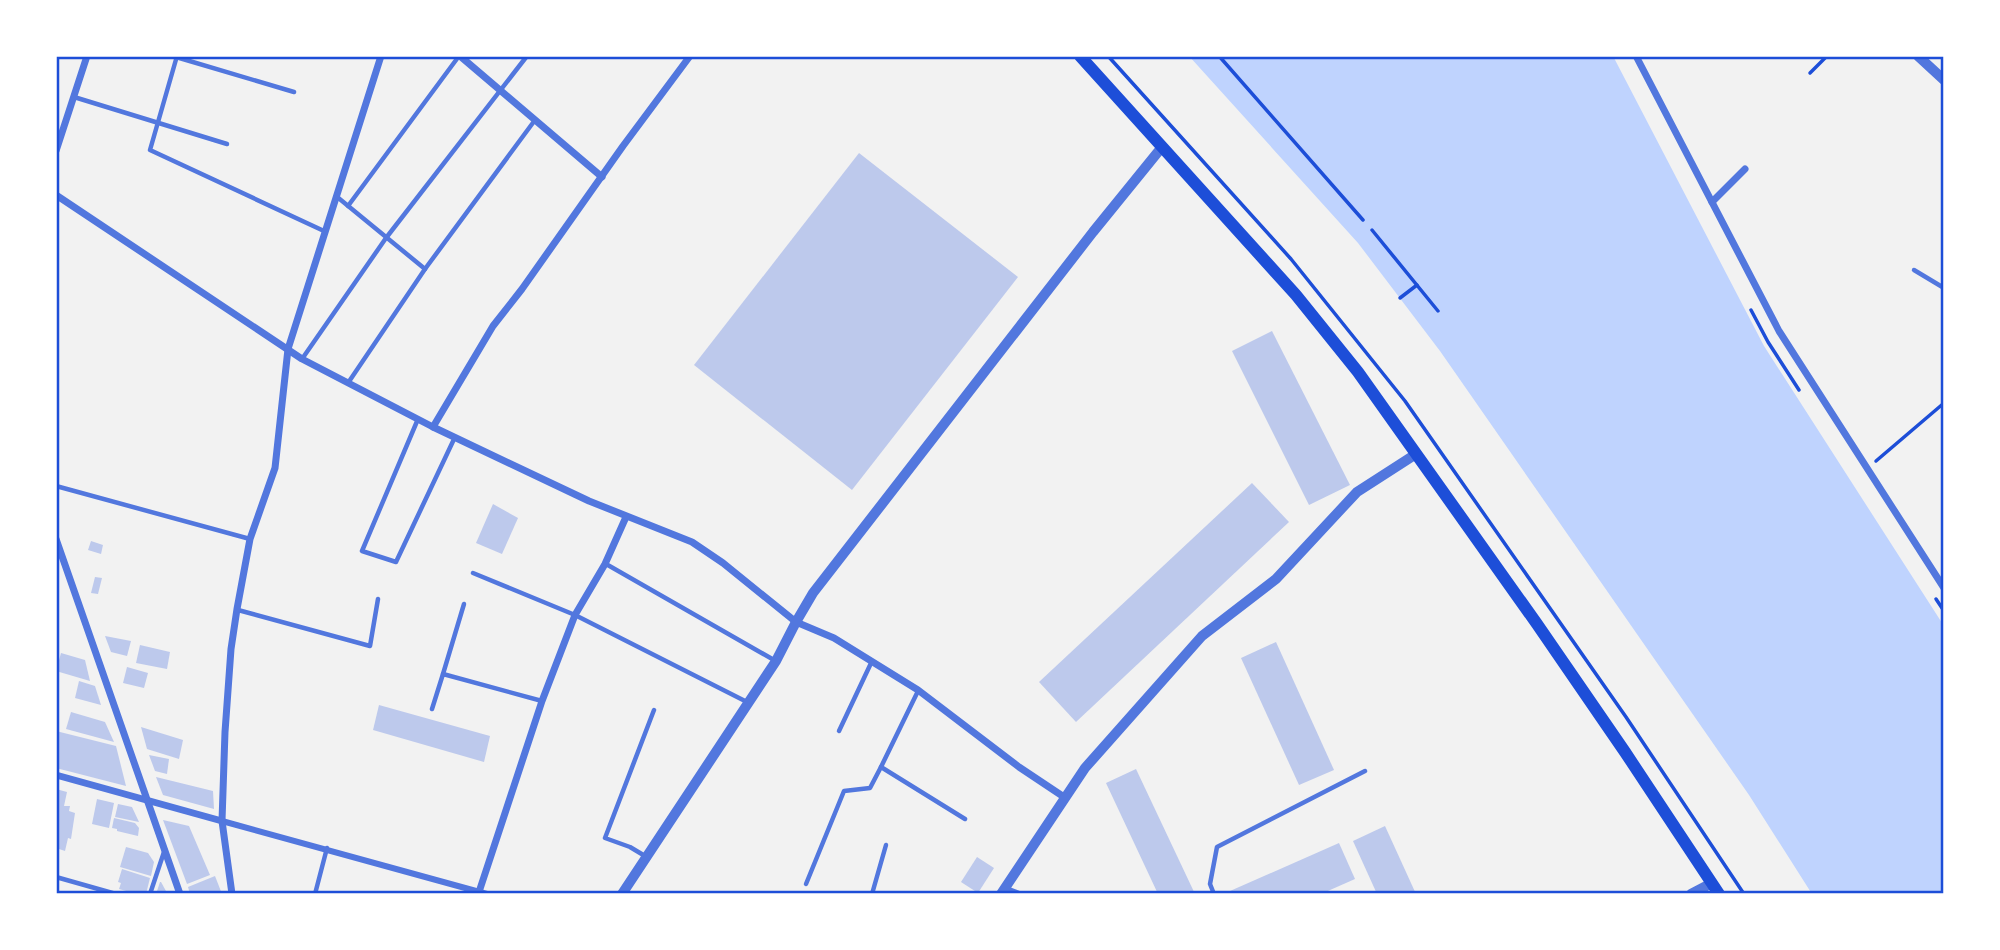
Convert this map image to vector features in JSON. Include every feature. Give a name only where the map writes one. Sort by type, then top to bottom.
[{"type":"main road","points":[[1080,56],[1296,295],[1357,372],[1537,624],[1715,889]]},
{"type":"street","points":[[56,150],[87,56]]},
{"type":"street","points":[[232,894],[222,821],[225,732],[237,609],[250,539],[275,468],[288,349],[381,56]]},
{"type":"street","points":[[460,56],[602,177]]},
{"type":"street","points":[[433,427],[493,326],[690,56]]},
{"type":"street","points":[[1636,56],[1779,331],[1944,588]]},
{"type":"street","points":[[1918,56],[1944,80]]},
{"type":"street","points":[[622,894],[749,704],[813,593],[1161,147]]},
{"type":"street","points":[[1712,202],[1745,169]]},
{"type":"street","points":[[56,195],[302,359],[454,437],[626,517],[692,542],[723,563],[796,622],[834,638],[873,660],[918,690],[1018,767],[1064,797]]},
{"type":"street","points":[[1018,894],[1003,891],[1064,797],[1085,768],[1202,636],[1276,579],[1357,492],[1416,454]]},
{"type":"street","points":[[56,775],[483,893],[542,701],[575,615],[605,564],[626,517]]},
{"type":"street","points":[[56,539],[180,894]]},
{"type":"street","points":[[1691,894],[1715,889]]},
{"type":"lane","points":[[348,206],[460,56]]},
{"type":"lane","points":[[302,359],[386,238],[527,56]]},
{"type":"lane","points":[[295,92],[176,57],[150,150],[324,231]]},
{"type":"lane","points":[[74,97],[227,144]]},
{"type":"lane","points":[[348,383],[425,269],[536,119]]},
{"type":"lane","points":[[335,196],[425,269]]},
{"type":"lane","points":[[1913,271],[1944,288]]},
{"type":"lane","points":[[418,419],[362,551],[396,562],[454,437]]},
{"type":"lane","points":[[56,486],[250,539]]},
{"type":"lane","points":[[605,564],[776,661]]},
{"type":"lane","points":[[473,573],[575,615],[749,704]]},
{"type":"lane","points":[[237,609],[370,646],[378,599]]},
{"type":"lane","points":[[432,709],[464,604]]},
{"type":"lane","points":[[839,731],[873,660]]},
{"type":"lane","points":[[443,674],[542,701]]},
{"type":"lane","points":[[806,884],[844,791],[870,788],[918,690]]},
{"type":"lane","points":[[646,857],[630,847],[605,838],[654,710]]},
{"type":"lane","points":[[881,767],[965,818]]},
{"type":"lane","points":[[1214,894],[1210,884],[1217,847],[1365,771]]},
{"type":"lane","points":[[872,894],[886,845]]},
{"type":"lane","points":[[315,894],[327,848]]},
{"type":"lane","points":[[150,894],[164,851]]},
{"type":"lane","points":[[56,877],[116,894]]},
{"type":"path","points":[[1219,56],[1363,220]]},
{"type":"path","points":[[1810,73],[1827,56]]},
{"type":"path","points":[[1372,230],[1438,311]]},
{"type":"path","points":[[1400,298],[1417,285]]},
{"type":"path","points":[[1877,460],[1944,403]]},
{"type":"water","points":[[1189,56],[1613,56],[1764,346],[1944,626],[1944,894],[1812,894],[1749,795],[1440,351],[1358,243]]},
{"type":"building","points":[[859,153],[1018,277],[852,490],[694,365]]},
{"type":"building","points":[[1272,331],[1350,485],[1309,505],[1232,351]]},
{"type":"building","points":[[1252,483],[1289,522],[1076,722],[1039,682]]},
{"type":"building","points":[[493,504],[518,518],[502,554],[476,543]]},
{"type":"building","points":[[91,541],[103,545],[101,554],[88,550]]},
{"type":"building","points":[[95,577],[102,578],[98,594],[91,593]]},
{"type":"building","points":[[105,636],[131,641],[127,656],[111,652]]},
{"type":"building","points":[[1276,642],[1334,770],[1299,785],[1241,658]]},
{"type":"building","points":[[140,645],[170,652],[167,669],[136,663]]},
{"type":"building","points":[[61,653],[85,660],[90,681],[56,671]]},
{"type":"building","points":[[127,667],[148,673],[144,688],[123,683]]},
{"type":"building","points":[[79,681],[95,686],[101,705],[75,698]]},
{"type":"building","points":[[379,705],[490,736],[484,762],[373,730]]},
{"type":"building","points":[[71,712],[105,722],[114,742],[66,729]]},
{"type":"building","points":[[141,727],[183,740],[179,759],[147,749]]},
{"type":"building","points":[[56,731],[116,746],[126,786],[56,768]]},
{"type":"building","points":[[149,755],[169,759],[167,774],[155,771]]},
{"type":"building","points":[[1136,769],[1195,894],[1158,894],[1106,783]]},
{"type":"building","points":[[156,777],[213,791],[214,809],[163,795]]},
{"type":"building","points":[[56,789],[67,792],[64,806],[70,806],[69,811],[75,813],[71,839],[68,838],[65,851],[56,848]]},
{"type":"building","points":[[97,799],[114,803],[109,828],[92,824]]},
{"type":"building","points":[[118,804],[132,807],[139,822],[115,817]]},
{"type":"building","points":[[114,818],[135,823],[139,828],[138,836],[112,828]]},
{"type":"building","points":[[163,820],[189,826],[210,875],[187,884]]},
{"type":"building","points":[[1385,826],[1416,894],[1377,894],[1353,841]]},
{"type":"building","points":[[1339,843],[1355,879],[1321,894],[1232,894],[1230,891]]},
{"type":"building","points":[[126,847],[148,853],[154,862],[151,876],[120,867]]},
{"type":"building","points":[[977,857],[994,868],[978,893],[961,882]]},
{"type":"building","points":[[122,869],[150,878],[146,894],[119,889]]},
{"type":"building","points":[[215,876],[222,894],[190,894],[188,887]]},
{"type":"building","points":[[160,882],[166,891],[156,894]]}]
